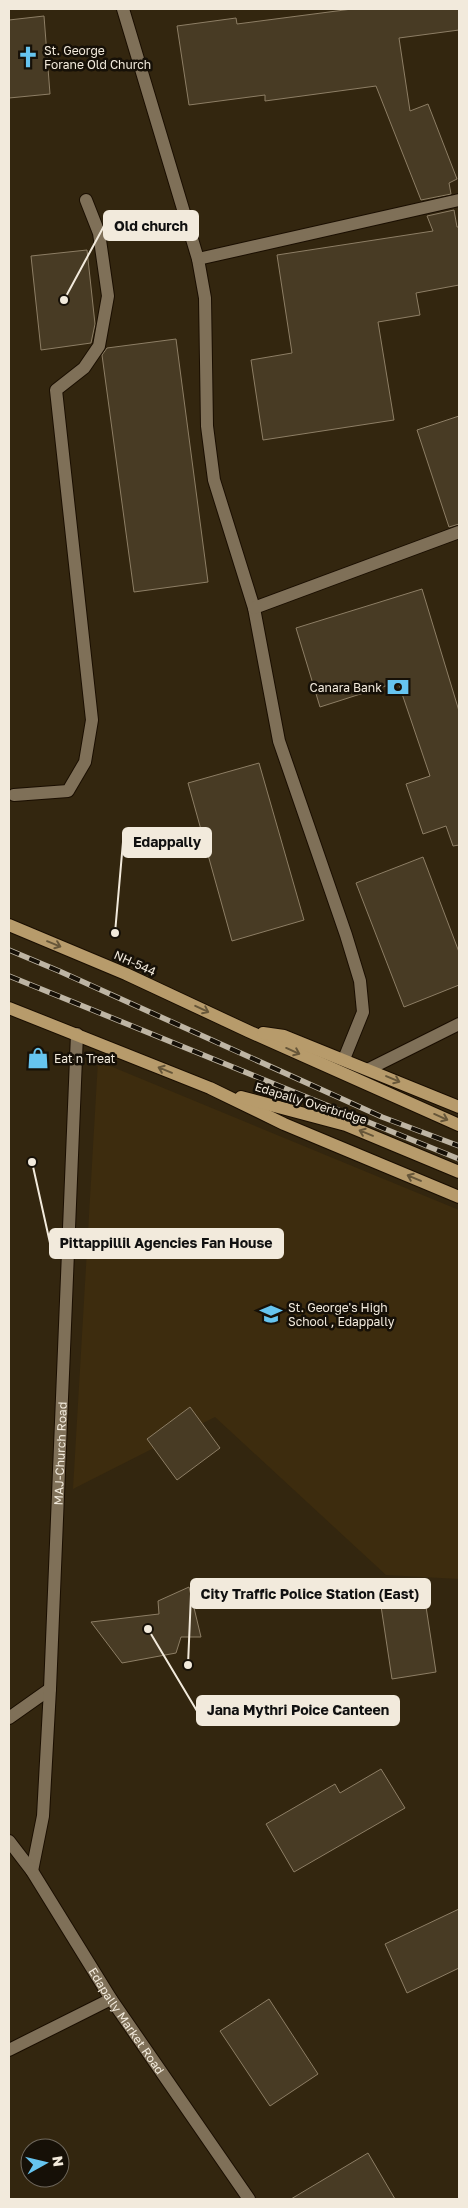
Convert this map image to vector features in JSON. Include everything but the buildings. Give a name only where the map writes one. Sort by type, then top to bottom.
[{"type":"main road","name":"NH-544","points":[[9,925],[126,974],[248,1031]]},
{"type":"main road","points":[[9,1008],[210,1088],[284,1124],[459,1196]]},
{"type":"main road","points":[[248,1031],[284,1036],[459,1107]]},
{"type":"main road","points":[[248,1031],[459,1125]]},
{"type":"main road","name":"Edapally Overbridge","points":[[210,1088],[346,1125],[459,1172]]},
{"type":"street","points":[[123,9],[198,259],[204,298],[207,426],[214,480],[254,608],[279,741],[360,981],[363,1012],[344,1059]]},
{"type":"street","points":[[14,795],[68,791],[85,762],[92,720],[56,390],[84,368],[99,346],[108,296],[99,233],[86,200]]},
{"type":"street","points":[[198,259],[459,200]]},
{"type":"street","points":[[254,608],[459,532]]},
{"type":"street","points":[[369,1069],[459,1024]]},
{"type":"street","name":"MAJ-Church Road","points":[[32,1871],[43,1816],[50,1689],[77,1034]]},
{"type":"street","points":[[9,1718],[50,1689]]},
{"type":"street","name":"Edapally Market Road","points":[[9,1841],[32,1871],[111,1999],[249,2199]]},
{"type":"street","points":[[9,2050],[111,1999]]},
{"type":"shaded area","name":"St. George's High School , Edappally","points":[[98,1061],[459,1210],[459,1579],[386,1575],[215,1417],[73,1489]]},
{"type":"railway","points":[[9,950],[382,1117],[459,1146]]},
{"type":"railway","points":[[9,976],[459,1159]]},
{"type":"place","name":"St. George Forane Old Church","points":[[28,57]]},
{"type":"place","name":"Old church","points":[[64,300]]},
{"type":"place","name":"Canara Bank","points":[[398,687]]},
{"type":"place","name":"Edappally","points":[[115,933]]},
{"type":"place","name":"Eat n Treat","points":[[38,1058]]},
{"type":"place","name":"Pittappillil Agencies Fan House","points":[[32,1162]]},
{"type":"place","name":"St. George's High School , Edappally","points":[[271,1314]]},
{"type":"place","name":"Jana Mythri Poice Canteen","points":[[148,1629]]},
{"type":"place","name":"City Traffic Police Station (East)","points":[[188,1665]]}]
